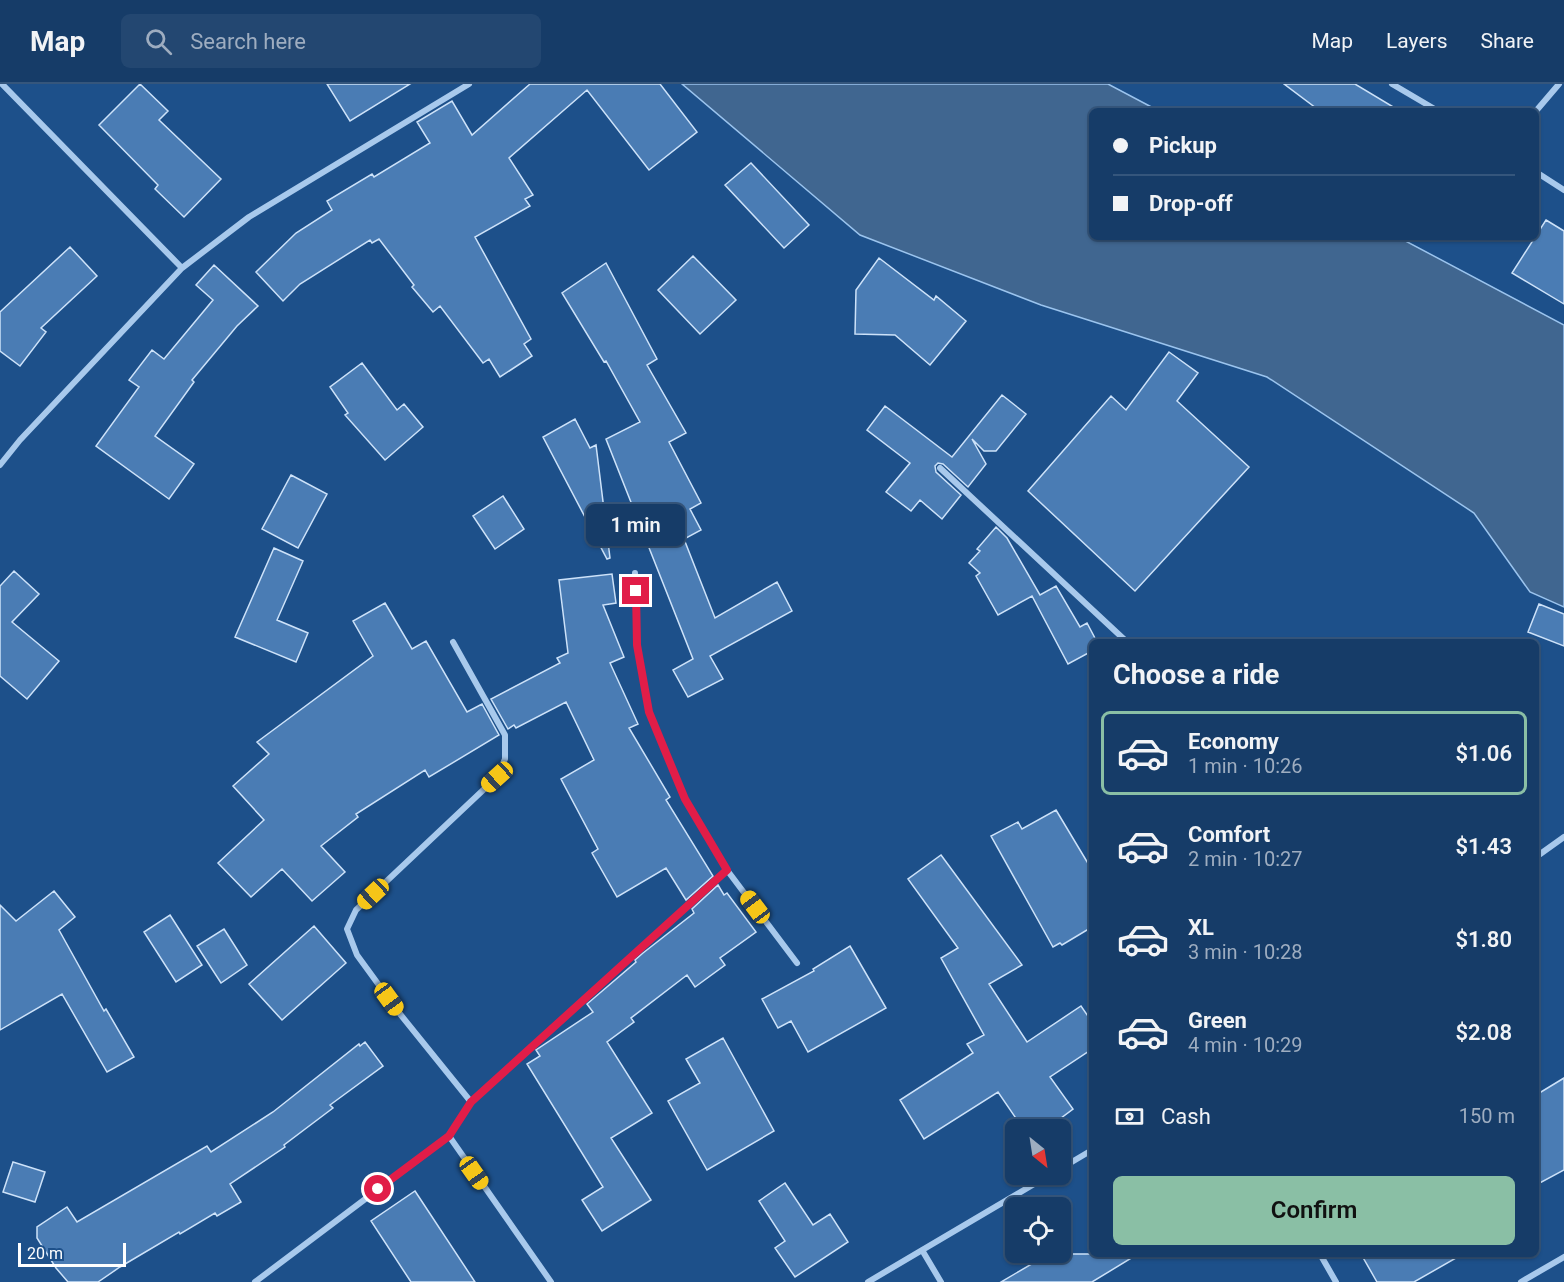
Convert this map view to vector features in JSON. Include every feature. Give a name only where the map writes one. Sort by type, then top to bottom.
[{"type":"street","points":[[2,84],[182,268]]},
{"type":"street","points":[[0,465],[20,440],[182,268],[249,217],[469,84]]},
{"type":"street","points":[[1392,84],[1433,108]]},
{"type":"street","points":[[1539,108],[1559,84]]},
{"type":"street","points":[[1539,174],[1564,190]]},
{"type":"street","points":[[940,468],[1124,639]]},
{"type":"street","points":[[635,573],[637,645],[649,712],[685,799],[727,870],[797,963]]},
{"type":"street","points":[[453,642],[506,735],[505,759],[497,777],[356,910],[347,929],[357,955],[400,1014],[471,1102]]},
{"type":"street","points":[[1539,855],[1564,837]]},
{"type":"street","points":[[255,1282],[449,1136],[471,1102],[727,870]]},
{"type":"street","points":[[449,1136],[551,1282]]},
{"type":"street","points":[[1071,1162],[1089,1152]]},
{"type":"street","points":[[868,1282],[1032,1185]]},
{"type":"street","points":[[922,1250],[941,1282]]},
{"type":"street","points":[[1322,1257],[1336,1282]]},
{"type":"street","points":[[1521,1282],[1564,1257]]},
{"type":"water","points":[[682,84],[1108,84],[1153,108],[1089,108],[1089,240],[1404,240],[1564,325],[1564,607],[1530,592],[1474,513],[1267,377],[1041,305],[860,235]]},
{"type":"building","points":[[140,84],[168,111],[159,120],[221,179],[184,217],[155,189],[158,185],[99,125]]},
{"type":"building","points":[[327,84],[410,84],[350,121]]},
{"type":"building","points":[[530,84],[660,84],[697,132],[649,170],[587,90],[509,158],[533,195],[525,199],[530,206],[475,237],[531,339],[524,344],[532,356],[500,377],[489,359],[483,363],[440,306],[433,312],[412,287],[414,285],[379,239],[372,243],[370,240],[300,284],[283,301],[256,272],[296,233],[332,210],[327,201],[372,174],[374,177],[430,143],[417,122],[452,101],[472,135]]},
{"type":"building","points":[[1284,84],[1355,84],[1395,108],[1316,108]]},
{"type":"building","points":[[751,163],[809,225],[784,248],[725,185]]},
{"type":"building","points":[[1546,220],[1564,231],[1564,304],[1512,273],[1533,240],[1539,240],[1539,231]]},
{"type":"building","points":[[70,247],[97,276],[41,328],[46,332],[20,366],[0,351],[0,312]]},
{"type":"building","points":[[693,256],[736,300],[700,334],[658,290]]},
{"type":"building","points":[[879,258],[934,300],[936,296],[966,321],[930,365],[895,335],[855,334],[856,290]]},
{"type":"building","points":[[606,263],[657,359],[647,365],[686,433],[669,442],[701,503],[690,509],[701,530],[684,539],[715,618],[777,582],[792,611],[710,656],[723,679],[688,697],[673,670],[693,659],[606,439],[640,422],[606,361],[604,362],[562,293]]},
{"type":"building","points":[[214,265],[258,306],[237,326],[192,380],[194,382],[155,436],[194,464],[169,499],[96,446],[139,387],[129,380],[152,350],[164,359],[213,300],[196,285]]},
{"type":"building","points":[[1169,352],[1198,373],[1177,401],[1249,467],[1135,591],[1028,491],[1111,396],[1126,410]]},
{"type":"building","points":[[362,363],[397,410],[404,404],[423,427],[385,460],[345,415],[348,413],[330,387]]},
{"type":"building","points":[[1002,395],[1026,414],[996,451],[984,451],[972,439],[986,464],[968,487],[943,464],[938,463],[935,466],[936,472],[961,495],[942,519],[920,500],[911,511],[886,492],[910,463],[867,430],[885,406],[952,457]]},
{"type":"building","points":[[575,419],[590,448],[596,445],[610,558],[607,559],[543,437]]},
{"type":"building","points":[[291,475],[327,494],[298,548],[262,529]]},
{"type":"building","points":[[503,496],[524,529],[495,549],[473,516]]},
{"type":"building","points":[[996,527],[1007,538],[1040,595],[1056,586],[1080,627],[1087,623],[1095,639],[1089,639],[1089,653],[1068,664],[1032,596],[998,615],[976,576],[980,573],[969,563],[980,551],[977,549]]},
{"type":"building","points":[[274,548],[303,561],[277,620],[308,633],[296,662],[235,637]]},
{"type":"building","points":[[14,571],[39,594],[12,622],[59,661],[27,699],[0,676],[0,586]]},
{"type":"building","points":[[612,574],[616,603],[603,605],[624,657],[610,663],[638,724],[629,728],[670,797],[666,800],[713,876],[686,900],[666,868],[617,897],[592,853],[598,849],[561,779],[594,760],[566,702],[516,728],[514,725],[508,729],[491,699],[560,663],[557,658],[568,653],[559,580]]},
{"type":"building","points":[[385,603],[412,649],[426,641],[467,712],[482,704],[499,735],[429,777],[425,770],[356,814],[358,817],[321,846],[345,872],[312,901],[282,869],[251,897],[218,863],[264,820],[233,786],[269,754],[257,742],[373,656],[353,621]]},
{"type":"building","points":[[1539,604],[1564,614],[1564,646],[1528,632]]},
{"type":"building","points":[[1056,810],[1089,865],[1089,929],[1062,945],[1060,943],[1053,947],[991,836],[1018,822],[1022,829]]},
{"type":"building","points":[[941,855],[1022,965],[989,984],[1027,1042],[1081,1006],[1089,1018],[1089,1051],[1050,1077],[1073,1109],[1060,1119],[1016,1119],[998,1092],[924,1139],[900,1100],[973,1053],[967,1044],[984,1035],[941,958],[958,948],[908,879]]},
{"type":"building","points":[[718,885],[724,895],[727,893],[756,932],[720,958],[725,965],[695,987],[687,975],[631,1018],[634,1022],[607,1042],[652,1113],[611,1138],[651,1200],[602,1231],[582,1200],[603,1187],[527,1064],[540,1056],[536,1050],[593,1012],[587,1004],[636,962],[635,960],[643,953],[694,913],[692,909]]},
{"type":"building","points":[[54,891],[75,917],[59,930],[104,1011],[106,1009],[134,1057],[107,1072],[62,994],[0,1030],[0,905],[16,921]]},
{"type":"building","points":[[170,915],[202,965],[176,982],[144,932]]},
{"type":"building","points":[[314,926],[346,963],[282,1020],[249,984]]},
{"type":"building","points":[[224,929],[247,965],[221,983],[197,946]]},
{"type":"building","points":[[850,946],[886,1008],[808,1052],[791,1021],[778,1028],[762,999],[814,971],[813,969]]},
{"type":"building","points":[[723,1038],[774,1131],[707,1170],[668,1101],[700,1083],[686,1059]]},
{"type":"building","points":[[365,1042],[383,1066],[330,1105],[333,1108],[284,1145],[285,1147],[230,1184],[241,1202],[217,1216],[215,1213],[180,1234],[179,1232],[98,1282],[68,1282],[56,1268],[37,1238],[37,1227],[67,1207],[77,1222],[207,1146],[211,1152],[273,1112],[359,1044],[360,1046]]},
{"type":"building","points":[[1564,1078],[1564,1170],[1539,1183],[1539,1093]]},
{"type":"building","points":[[13,1162],[45,1172],[35,1202],[3,1192]]},
{"type":"building","points":[[785,1183],[813,1225],[830,1214],[848,1242],[795,1277],[775,1248],[785,1241],[759,1201]]},
{"type":"building","points":[[415,1191],[475,1282],[411,1282],[371,1221]]},
{"type":"building","points":[[1071,1254],[1089,1254],[1089,1257],[1133,1257],[1092,1282],[1001,1282],[1033,1263],[1071,1263]]},
{"type":"building","points":[[1363,1257],[1458,1257],[1414,1282],[1377,1282]]},
{"type":"route","points":[[378,1189],[449,1136],[471,1102],[727,870],[685,799],[649,712],[637,645],[636,591]]}]
